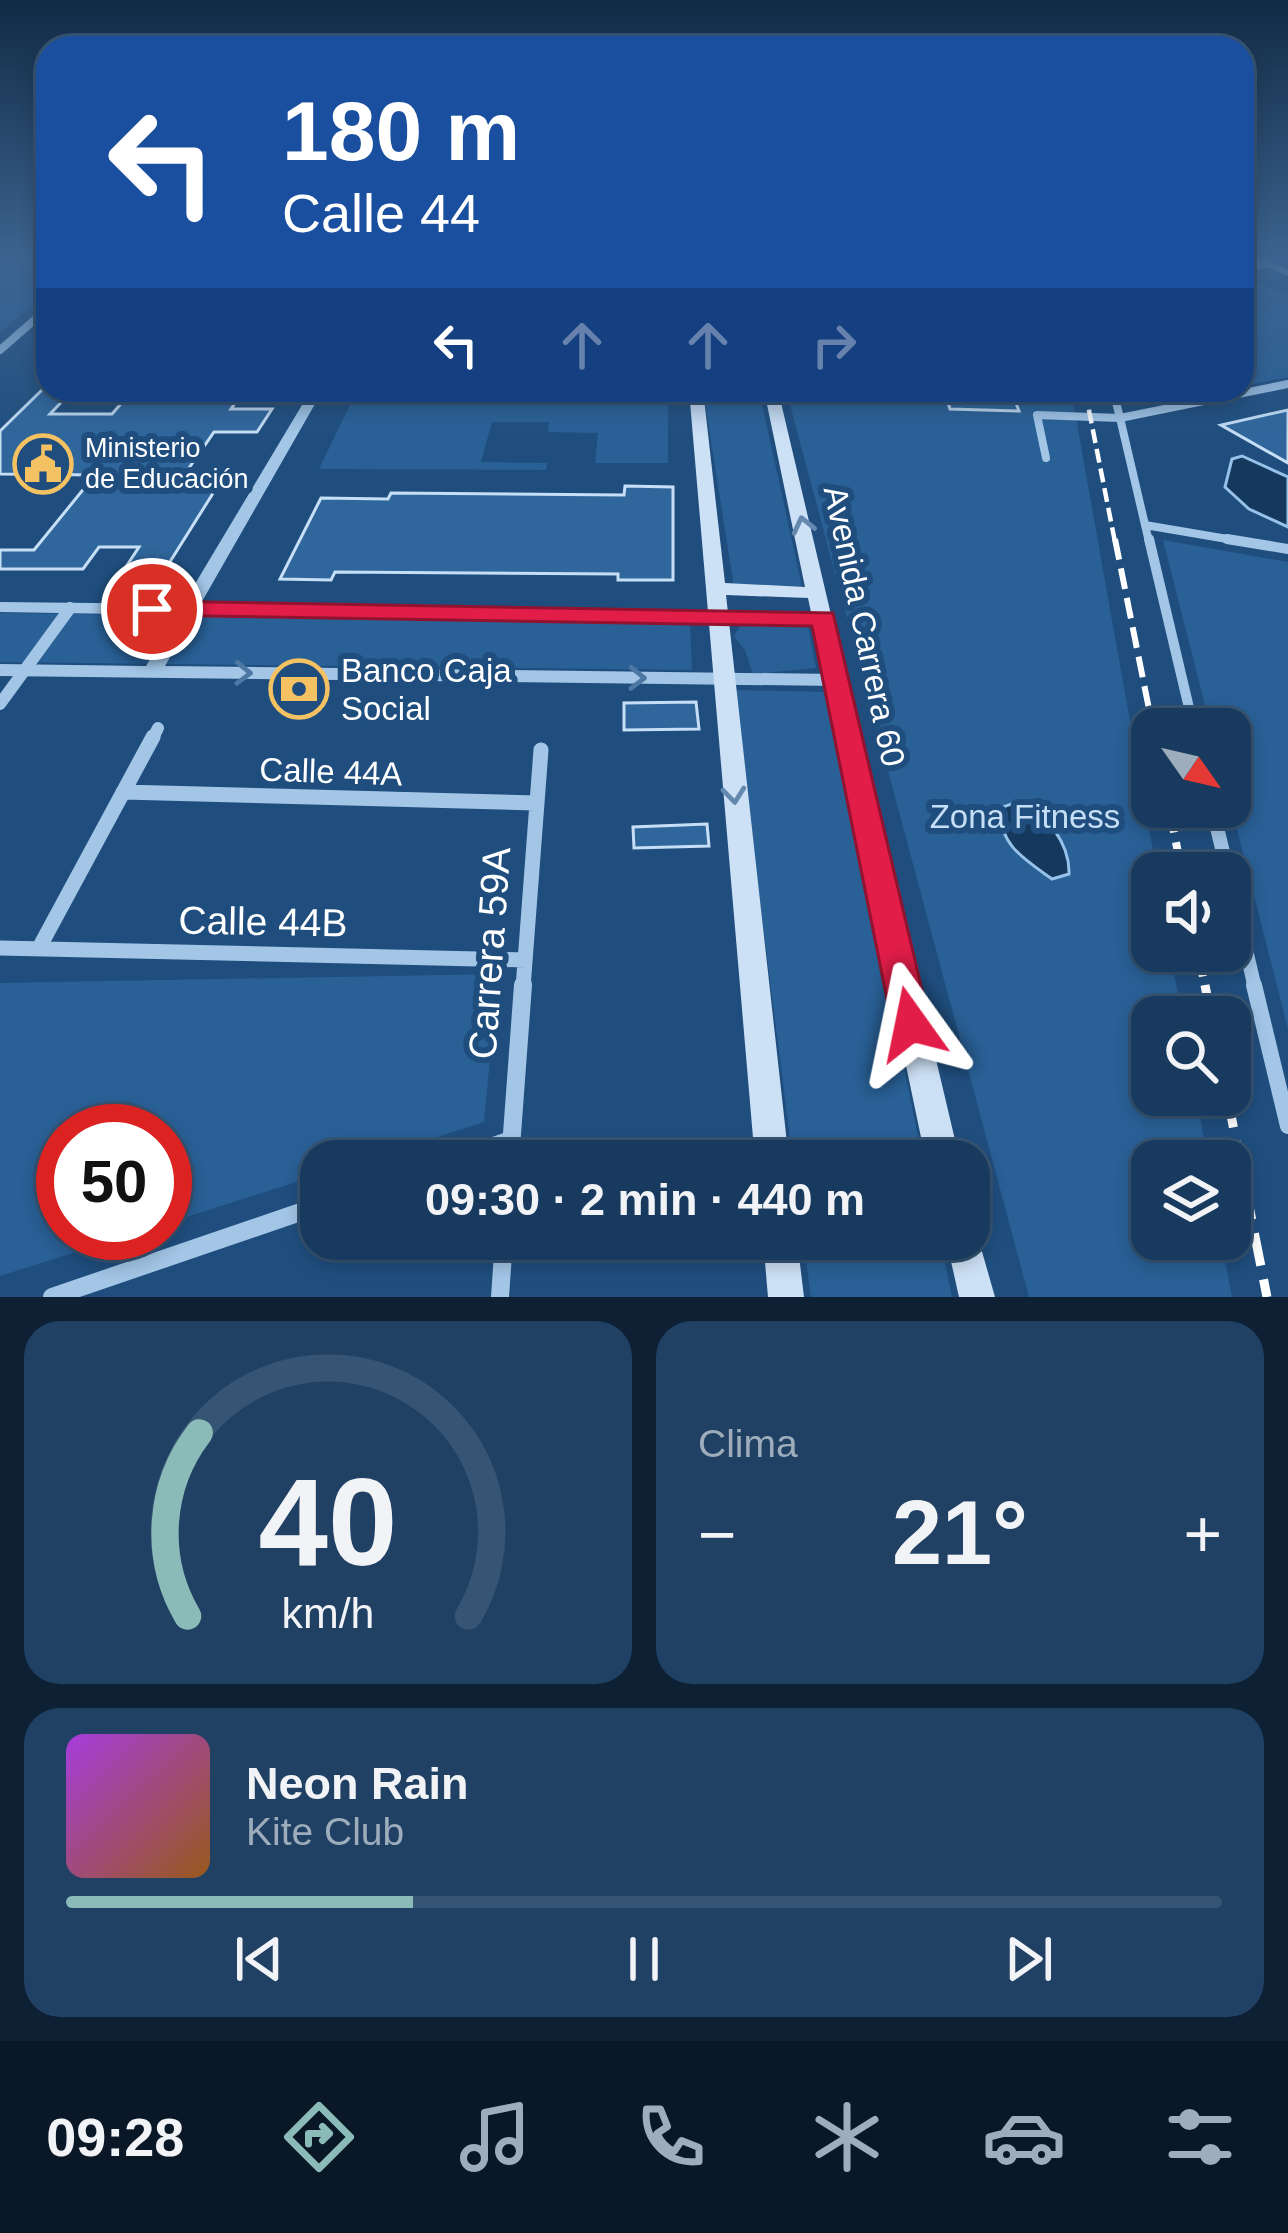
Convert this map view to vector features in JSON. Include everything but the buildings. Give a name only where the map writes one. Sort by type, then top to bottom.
[{"type":"main road","points":[[698,402],[770,1140]]},
{"type":"main road","name":"Avenida Carrera 60","points":[[774,402],[939,1140]]},
{"type":"main road","points":[[716,589],[818,593]]},
{"type":"main road","points":[[782,1260],[786,1297]]},
{"type":"main road","points":[[968,1260],[977,1297]]},
{"type":"street","points":[[0,350],[36,318]]},
{"type":"street","points":[[1254,391],[1288,384]]},
{"type":"street","points":[[152,672],[310,402]]},
{"type":"street","points":[[1115,402],[1189,708]]},
{"type":"street","points":[[1046,458],[1037,415],[1120,418],[1199,402]]},
{"type":"street","points":[[1145,526],[1288,549]]},
{"type":"street","points":[[0,607],[824,618]]},
{"type":"street","points":[[0,704],[70,608]]},
{"type":"street","points":[[0,670],[837,680]]},
{"type":"street","points":[[40,948],[158,728]]},
{"type":"street","name":"Carrera 59A","points":[[512,1140],[541,750]]},
{"type":"street","name":"Calle 44A","points":[[123,792],[536,803]]},
{"type":"street","name":"Calle 44B","points":[[0,948],[525,960]]},
{"type":"street","points":[[1251,970],[1288,1126]]},
{"type":"street","points":[[52,1297],[300,1212]]},
{"type":"street","points":[[500,1297],[503,1260]]},
{"type":"green space","points":[[0,317],[19,317],[0,333]]},
{"type":"green space","points":[[1254,317],[1288,317],[1288,377],[1254,384]]},
{"type":"green space","points":[[351,402],[668,402],[668,463],[595,463],[598,433],[548,432],[549,422],[492,422],[481,462],[547,463],[546,470],[319,469]]},
{"type":"green space","points":[[705,402],[762,402],[802,587],[734,587]]},
{"type":"green space","name":"Zona Fitness","points":[[789,402],[1073,402],[1131,727],[1131,828],[1149,828],[1153,852],[1131,852],[1131,972],[1174,972],[1178,996],[1131,996],[1131,1116],[1200,1116],[1204,1140],[1131,1140],[1131,1260],[1225,1260],[1232,1297],[1029,1297]]},
{"type":"green space","points":[[1163,540],[1288,562],[1288,1029],[1251,884],[1251,852],[1243,852],[1237,828],[1251,828],[1251,708],[1206,708]]},
{"type":"green space","points":[[0,613],[690,622],[692,670],[0,662]]},
{"type":"green space","points":[[740,626],[808,626],[816,668],[753,674],[734,636]]},
{"type":"green space","points":[[733,690],[827,692],[919,1140],[790,1140]]},
{"type":"green space","points":[[498,974],[484,1122],[428,1140],[300,1140],[300,1181],[192,1215],[192,1104],[36,1104],[36,1260],[51,1260],[0,1276],[0,983]]},
{"type":"green space","points":[[806,1260],[944,1260],[952,1297],[811,1297]]},
{"type":"shaded area","points":[[1242,456],[1288,477],[1288,527],[1249,509],[1225,487],[1232,459]]},
{"type":"shaded area","points":[[1017,802],[1038,813],[1054,830],[1065,851],[1069,874],[1052,879],[1009,841],[1000,808]]},
{"type":"railway","points":[[1087,402],[1115,542]]},
{"type":"railway","points":[[1115,539],[1149,708]]},
{"type":"railway","points":[[1173,828],[1178,852]]},
{"type":"railway","points":[[1202,972],[1205,988]]},
{"type":"railway","points":[[1205,985],[1207,996]]},
{"type":"railway","points":[[1231,1116],[1267,1297]]},
{"type":"place","name":"Ministerio de Educación","points":[[43,464]]},
{"type":"place","name":"Banco Caja Social","points":[[299,689]]},
{"type":"route","points":[[152,609],[824,618],[911,1024]]}]
